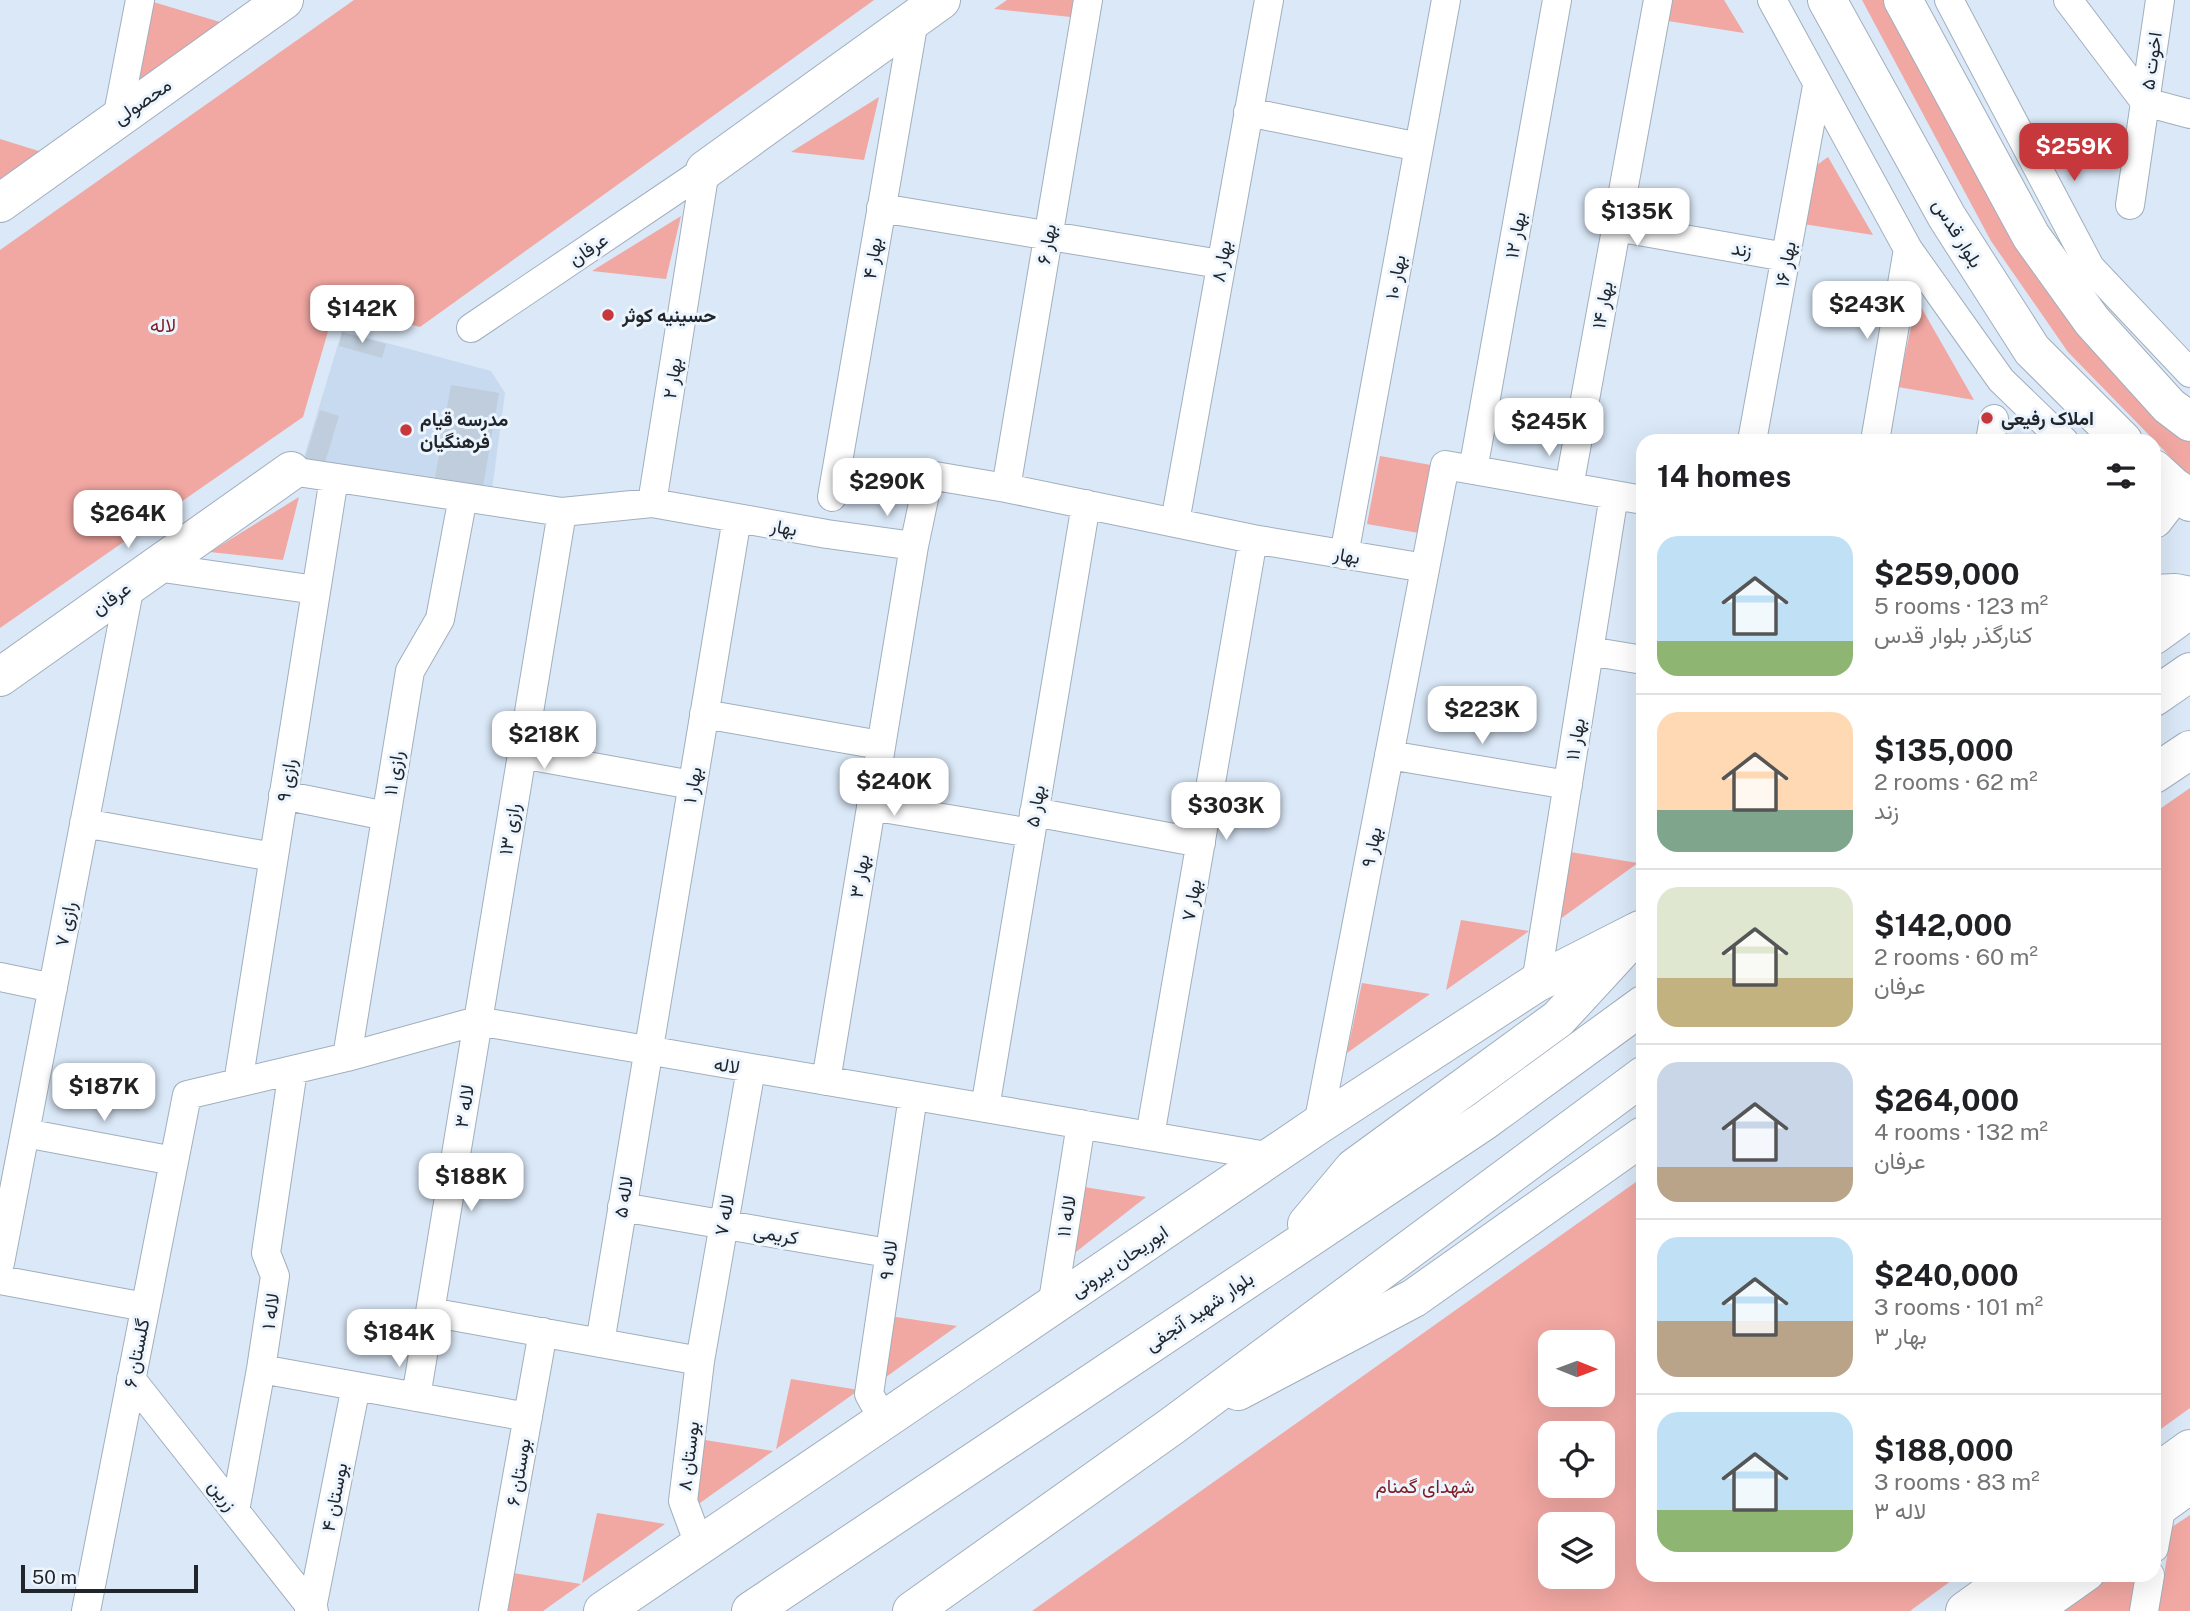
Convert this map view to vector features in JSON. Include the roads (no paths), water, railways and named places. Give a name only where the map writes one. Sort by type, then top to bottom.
[{"type":"main road","name":"محصولی","points":[[0,203],[284,0]]},
{"type":"main road","name":"بلوار قدس","points":[[1827,0],[1947,218],[2032,350],[2116,434]]},
{"type":"main road","points":[[1903,0],[2031,236],[2092,321],[2183,413]]},
{"type":"main road","points":[[705,170],[927,10]]},
{"type":"main road","name":"عرفان","points":[[0,677],[291,471]]},
{"type":"main road","points":[[2161,504],[2169,487]]},
{"type":"main road","points":[[2161,594],[2190,596]]},
{"type":"main road","points":[[2161,630],[2190,609]]},
{"type":"main road","points":[[2161,692],[2190,672]]},
{"type":"main road","name":"ابوریحان بیرونی","points":[[603,1611],[1318,1125],[1536,982],[1636,932]]},
{"type":"main road","points":[[1278,1259],[1353,1168],[1558,1018],[1636,934]]},
{"type":"main road","name":"بلوار شهید آنجفی","points":[[751,1611],[1484,1121],[1636,1010]]},
{"type":"main road","points":[[912,1611],[1172,1426],[1636,1081]]},
{"type":"main road","points":[[1172,1426],[1414,1298],[1636,1141]]},
{"type":"main road","points":[[2165,1510],[2190,1449]]},
{"type":"main road","points":[[1965,1611],[2005,1582]]},
{"type":"main road","points":[[2014,1611],[2054,1582]]},
{"type":"street","points":[[117,119],[140,0]]},
{"type":"street","name":"بهار ۶","points":[[1006,488],[1088,0]]},
{"type":"street","name":"بهار ۸","points":[[1175,522],[1269,0]]},
{"type":"street","name":"بهار ۱۰","points":[[1344,555],[1446,0]]},
{"type":"street","name":"بهار ۱۲","points":[[1473,470],[1557,0]]},
{"type":"street","name":"بهار ۱۴","points":[[1569,486],[1658,0]]},
{"type":"street","points":[[1772,0],[1908,249],[2001,380],[2057,434]]},
{"type":"street","points":[[1949,0],[2090,267],[2190,373]]},
{"type":"street","points":[[2068,0],[2146,102],[2190,114]]},
{"type":"street","name":"اخوت ۵","points":[[2130,205],[2160,0]]},
{"type":"street","name":"بهار ۴","points":[[832,497],[881,208],[927,10]]},
{"type":"street","name":"بهار ۱۶","points":[[1753,434],[1817,86]]},
{"type":"street","points":[[1248,112],[1419,147]]},
{"type":"street","name":"عرفان","points":[[471,328],[705,170]]},
{"type":"street","name":"بهار ۲","points":[[652,503],[705,170]]},
{"type":"street","points":[[881,208],[1220,264]]},
{"type":"street","name":"زند","points":[[1616,227],[1786,257]]},
{"type":"street","points":[[1876,434],[1908,249]]},
{"type":"street","name":"بهار ۹","points":[[1318,1125],[1445,465],[1473,470]]},
{"type":"street","points":[[1473,470],[1636,499]]},
{"type":"street","name":"بهار","points":[[291,471],[562,512],[652,503],[914,546],[929,475],[1006,488],[1253,539],[1424,568]]},
{"type":"street","name":"رازی ۹","points":[[238,1083],[334,478]]},
{"type":"street","name":"بهار ۱۱","points":[[1536,982],[1614,495]]},
{"type":"street","name":"رازی ۱۱","points":[[347,1057],[410,671],[440,619],[463,497]]},
{"type":"street","name":"بهار ۵","points":[[985,1108],[1086,504]]},
{"type":"street","name":"رازی ۱۳","points":[[477,1021],[562,512]]},
{"type":"street","name":"بهار ۱","points":[[647,1051],[737,519]]},
{"type":"street","name":"بهار ۷","points":[[1150,1136],[1253,539]]},
{"type":"street","name":"بهار ۳","points":[[826,1081],[914,546]]},
{"type":"street","points":[[143,576],[316,590]]},
{"type":"street","name":"رازی ۷","points":[[1,1255],[84,823],[143,576]]},
{"type":"street","points":[[1589,651],[1636,659]]},
{"type":"street","points":[[704,715],[880,745]]},
{"type":"street","points":[[521,754],[692,785]]},
{"type":"street","points":[[1389,755],[1568,785]]},
{"type":"street","points":[[283,795],[386,816]]},
{"type":"street","points":[[871,806],[1201,843]]},
{"type":"street","points":[[84,823],[273,857]]},
{"type":"street","points":[[0,977],[52,988]]},
{"type":"street","name":"لاله","points":[[187,1095],[347,1057],[477,1021],[1272,1157]]},
{"type":"street","name":"لاله ۳","points":[[416,1397],[477,1021]]},
{"type":"street","name":"لاله ۵","points":[[600,1343],[647,1051]]},
{"type":"street","name":"لاله ۷","points":[[700,1361],[751,1069]]},
{"type":"street","name":"لاله ۱","points":[[235,1511],[275,1276],[266,1253],[293,1070]]},
{"type":"street","name":"گلستان ۶","points":[[86,1611],[187,1095]]},
{"type":"street","name":"لاله ۹","points":[[884,1421],[869,1394],[913,1096]]},
{"type":"street","name":"لاله ۱۱","points":[[1052,1307],[1081,1124]]},
{"type":"street","points":[[25,1133],[174,1161]]},
{"type":"street","name":"کریمی","points":[[622,1207],[888,1253]]},
{"type":"street","points":[[0,1280],[145,1307]]},
{"type":"street","points":[[430,1311],[700,1361]]},
{"type":"street","name":"بوستان ۶","points":[[493,1611],[543,1332]]},
{"type":"street","name":"بوستان ۸","points":[[700,1361],[683,1501],[700,1547]]},
{"type":"street","points":[[261,1369],[528,1417]]},
{"type":"street","name":"زرین","points":[[131,1379],[312,1610]]},
{"type":"street","name":"بوستان ۴","points":[[312,1610],[356,1386]]},
{"type":"street","points":[[2039,1611],[2080,1582]]},
{"type":"street","points":[[2144,1611],[2149,1582]]},
{"type":"place","name":"حسینیه کوثر","points":[[608,315]]},
{"type":"place","name":"املاک رفیعی","points":[[1987,418]]},
{"type":"place","name":"مدرسه قیام فرهنگیان","points":[[406,430]]},
{"type":"park label","name":"شهدای گمنام","points":[[1425,1486]]}]
